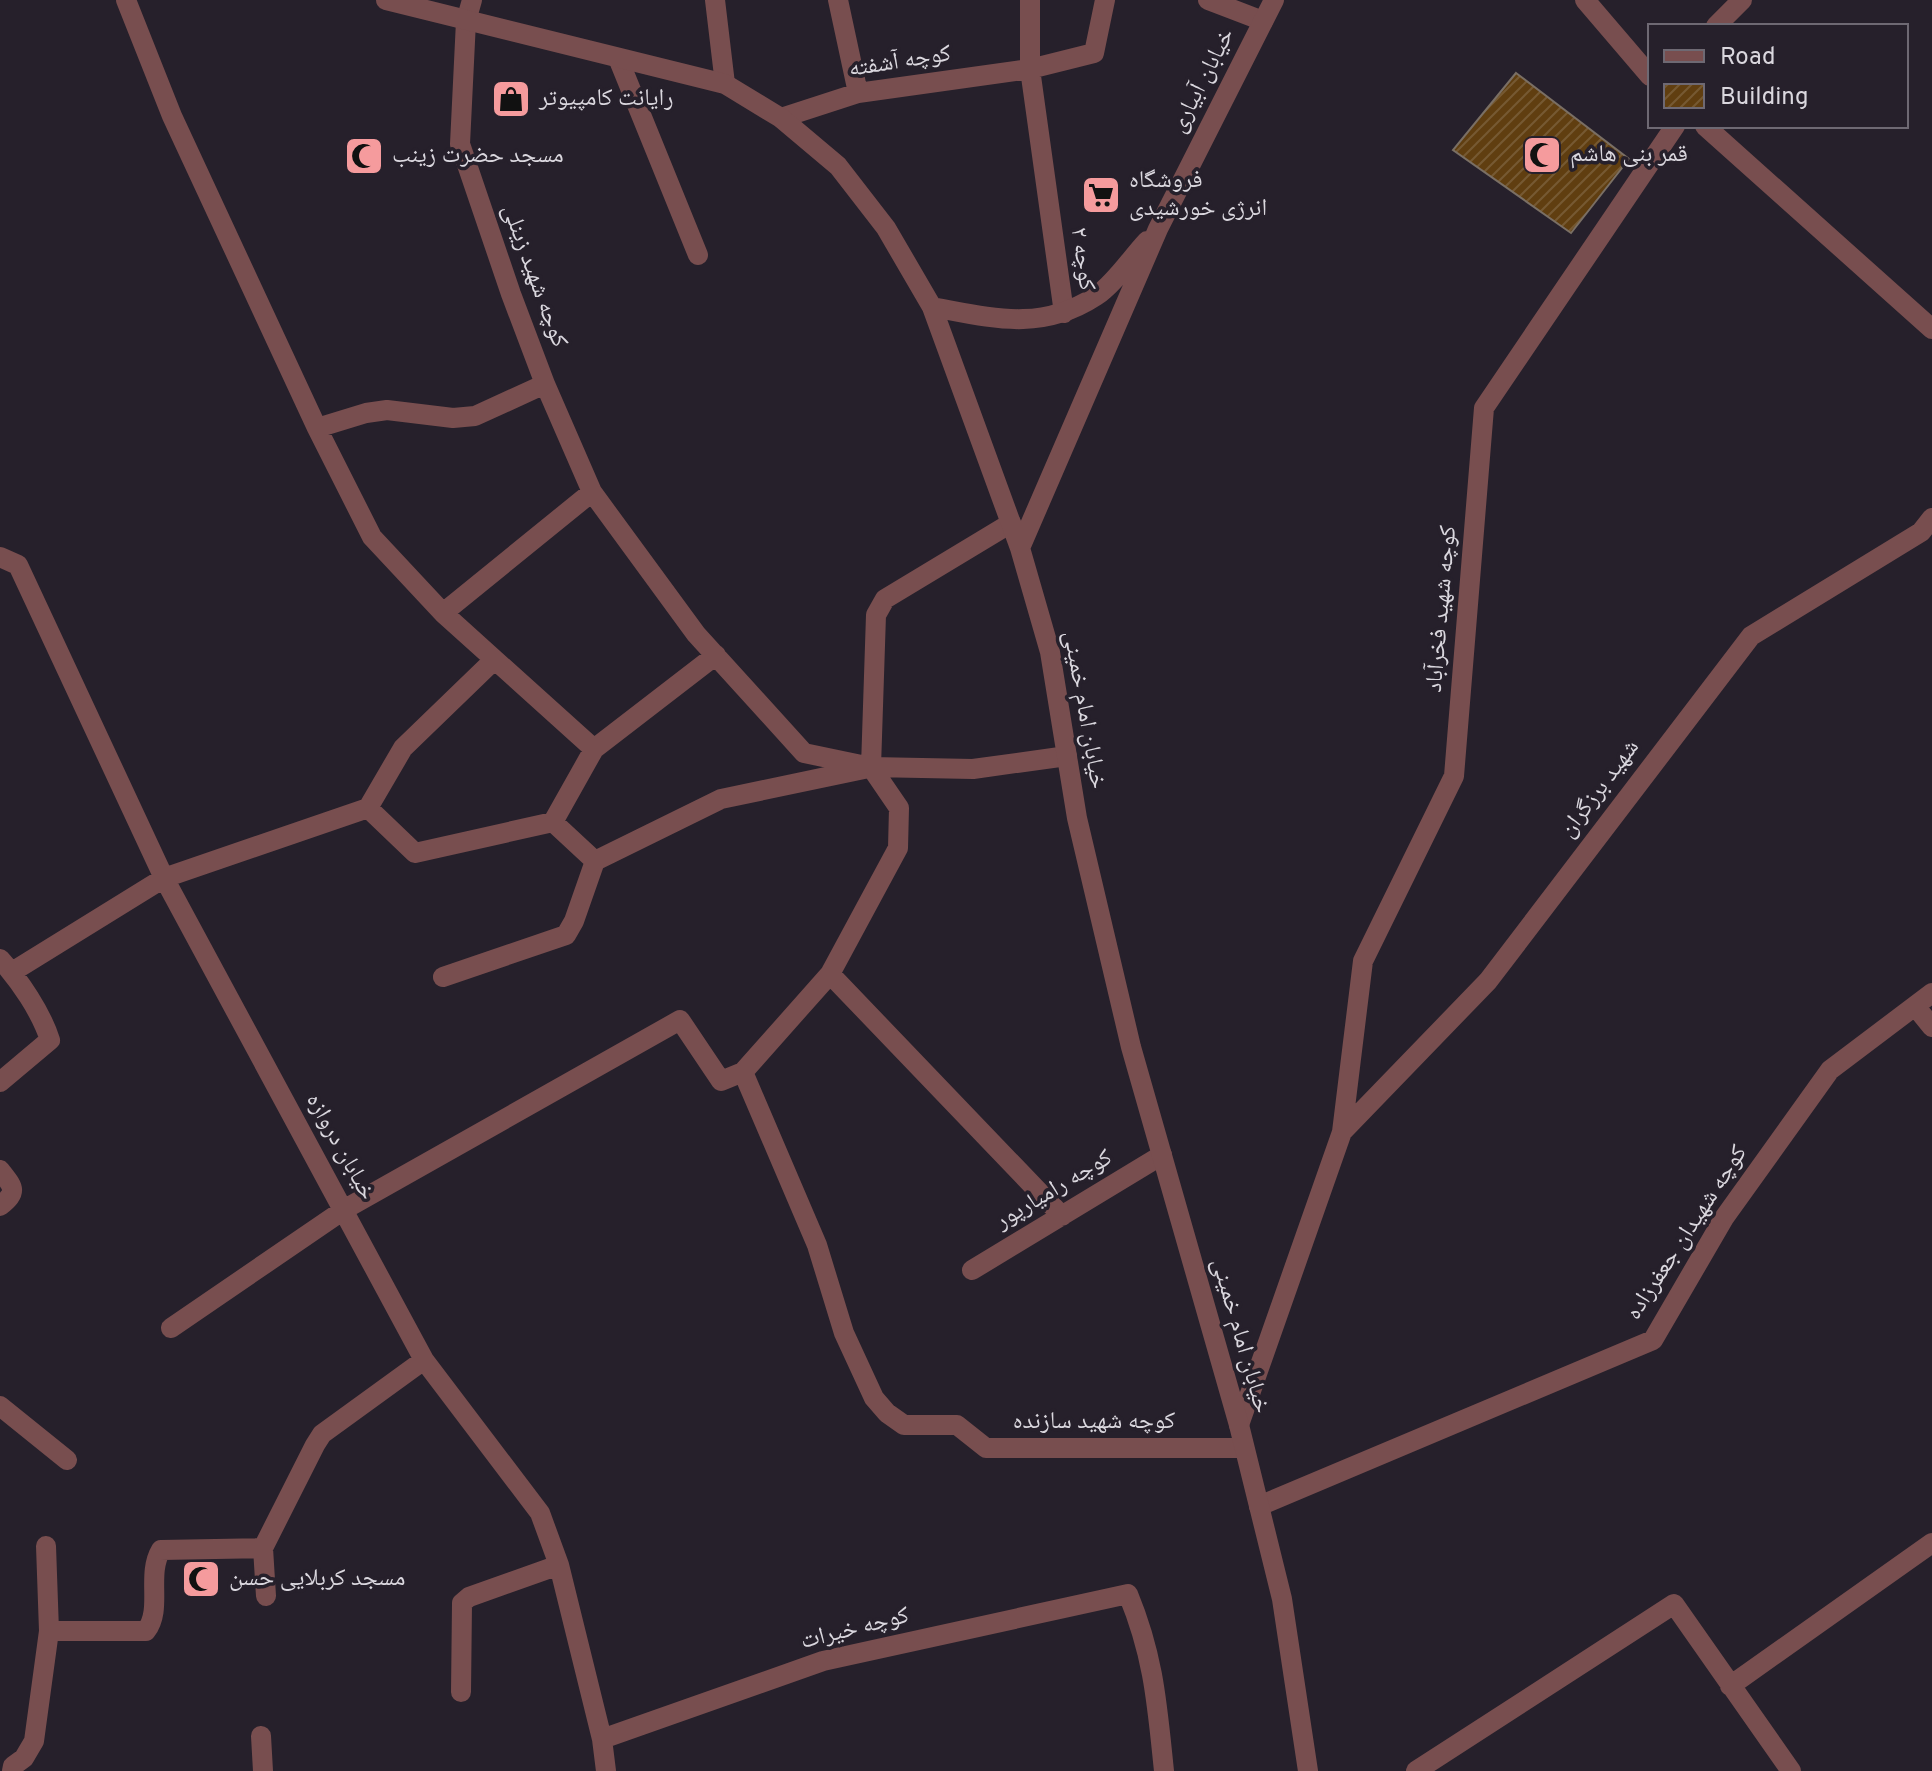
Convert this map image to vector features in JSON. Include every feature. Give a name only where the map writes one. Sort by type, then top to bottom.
[{"type":"street","points":[[126,0],[172,116],[317,428],[372,537],[443,613],[594,749]]},
{"type":"street","name":"خیابان امام خمینی","points":[[386,0],[725,84],[781,118],[838,166],[886,228],[932,307],[1020,548],[1050,652],[1077,818],[1131,1047],[1239,1425],[1282,1599],[1308,1771]]},
{"type":"street","name":"کوچه شهید زینلی","points":[[472,0],[466,21],[460,144],[545,384],[592,492],[696,634],[804,753],[871,767]]},
{"type":"street","points":[[715,0],[725,84]]},
{"type":"street","points":[[838,0],[858,93]]},
{"type":"street","name":"کوچه ۲","points":[[1030,0],[1030,69],[1064,313]]},
{"type":"street","name":"کوچه آشفته","points":[[781,118],[858,93],[1030,69],[1094,53],[1105,0]]},
{"type":"street","points":[[1208,0],[1263,21]]},
{"type":"street","name":"خیابان آبیاری","points":[[1158,229],[1274,0]]},
{"type":"street","points":[[1585,0],[1648,74]]},
{"type":"street","points":[[1718,24],[1742,0]]},
{"type":"street","points":[[618,58],[698,255]]},
{"type":"street","name":"کوچه شهید فخرآباد","points":[[1342,1132],[1363,961],[1454,776],[1484,408],[1674,128]]},
{"type":"street","points":[[1707,128],[1932,329]]},
{"type":"street","points":[[932,307],[1010,321],[1064,313],[1098,295],[1158,229]]},
{"type":"street","points":[[1020,548],[1158,229]]},
{"type":"street","points":[[317,428],[387,410],[453,418],[475,416],[545,384]]},
{"type":"street","points":[[443,613],[592,492]]},
{"type":"street","name":"شهید برزگران","points":[[1342,1132],[1488,981],[1751,636],[1921,532],[1932,518]]},
{"type":"street","points":[[171,1328],[345,1209],[680,1020],[721,1081],[743,1072],[830,974],[898,848],[899,808],[871,767],[876,615],[885,599],[1011,523]]},
{"type":"street","name":"خیابان دروازه","points":[[0,557],[18,565],[164,878],[424,1360],[540,1513],[559,1565],[602,1739],[606,1771]]},
{"type":"street","points":[[368,808],[415,853],[553,822],[594,749],[716,655]]},
{"type":"street","points":[[0,1082],[50,1040],[47,1029],[6,966],[164,878],[368,808],[403,748],[494,660]]},
{"type":"street","points":[[443,977],[566,935],[595,861],[721,799],[871,767],[973,769],[1067,756]]},
{"type":"street","points":[[553,822],[595,861]]},
{"type":"street","points":[[830,974],[1062,1216]]},
{"type":"street","name":"کوچه شهیدان جعفرزاده","points":[[1259,1506],[1653,1340],[1724,1218],[1830,1070],[1932,993]]},
{"type":"street","points":[[1915,1006],[1932,1027]]},
{"type":"street","name":"کوچه شهید سازنده","points":[[743,1072],[817,1245],[844,1333],[874,1398],[887,1413],[904,1425],[957,1425],[986,1448],[1244,1448]]},
{"type":"street","points":[[1239,1425],[1342,1132]]},
{"type":"street","name":"کوچه رامیارپور","points":[[972,1270],[1162,1155]]},
{"type":"street","points":[[0,1170],[13,1190],[11,1197],[0,1206]]},
{"type":"street","points":[[266,1596],[263,1548],[322,1434],[424,1360]]},
{"type":"street","points":[[0,1406],[67,1460]]},
{"type":"street","points":[[1730,1686],[1932,1543]]},
{"type":"street","points":[[8,1767],[24,1758],[34,1741],[49,1631],[46,1546]]},
{"type":"street","points":[[49,1631],[146,1631],[152,1622],[153,1574],[155,1560],[161,1550],[263,1548]]},
{"type":"street","points":[[461,1692],[462,1603],[469,1597],[559,1565]]},
{"type":"street","name":"کوچه خیرات","points":[[602,1739],[823,1661],[1128,1594],[1143,1631],[1155,1679],[1164,1771]]},
{"type":"street","points":[[1416,1771],[1674,1604],[1791,1771]]},
{"type":"street","points":[[261,1736],[263,1771]]},
{"type":"building","name":"قمر بنی هاشم","points":[[1516,73],[1629,159],[1571,233],[1453,150]]},
{"type":"place","name":"رایانت کامپیوتر","points":[[511,99]]},
{"type":"place","name":"قمر بنی هاشم","points":[[1542,155]]},
{"type":"place","name":"مسجد حضرت زینب","points":[[364,156]]},
{"type":"place","name":"فروشگاه انرژی خورشیدی","points":[[1101,195]]},
{"type":"place","name":"مسجد کربلایی حسن","points":[[201,1579]]}]
